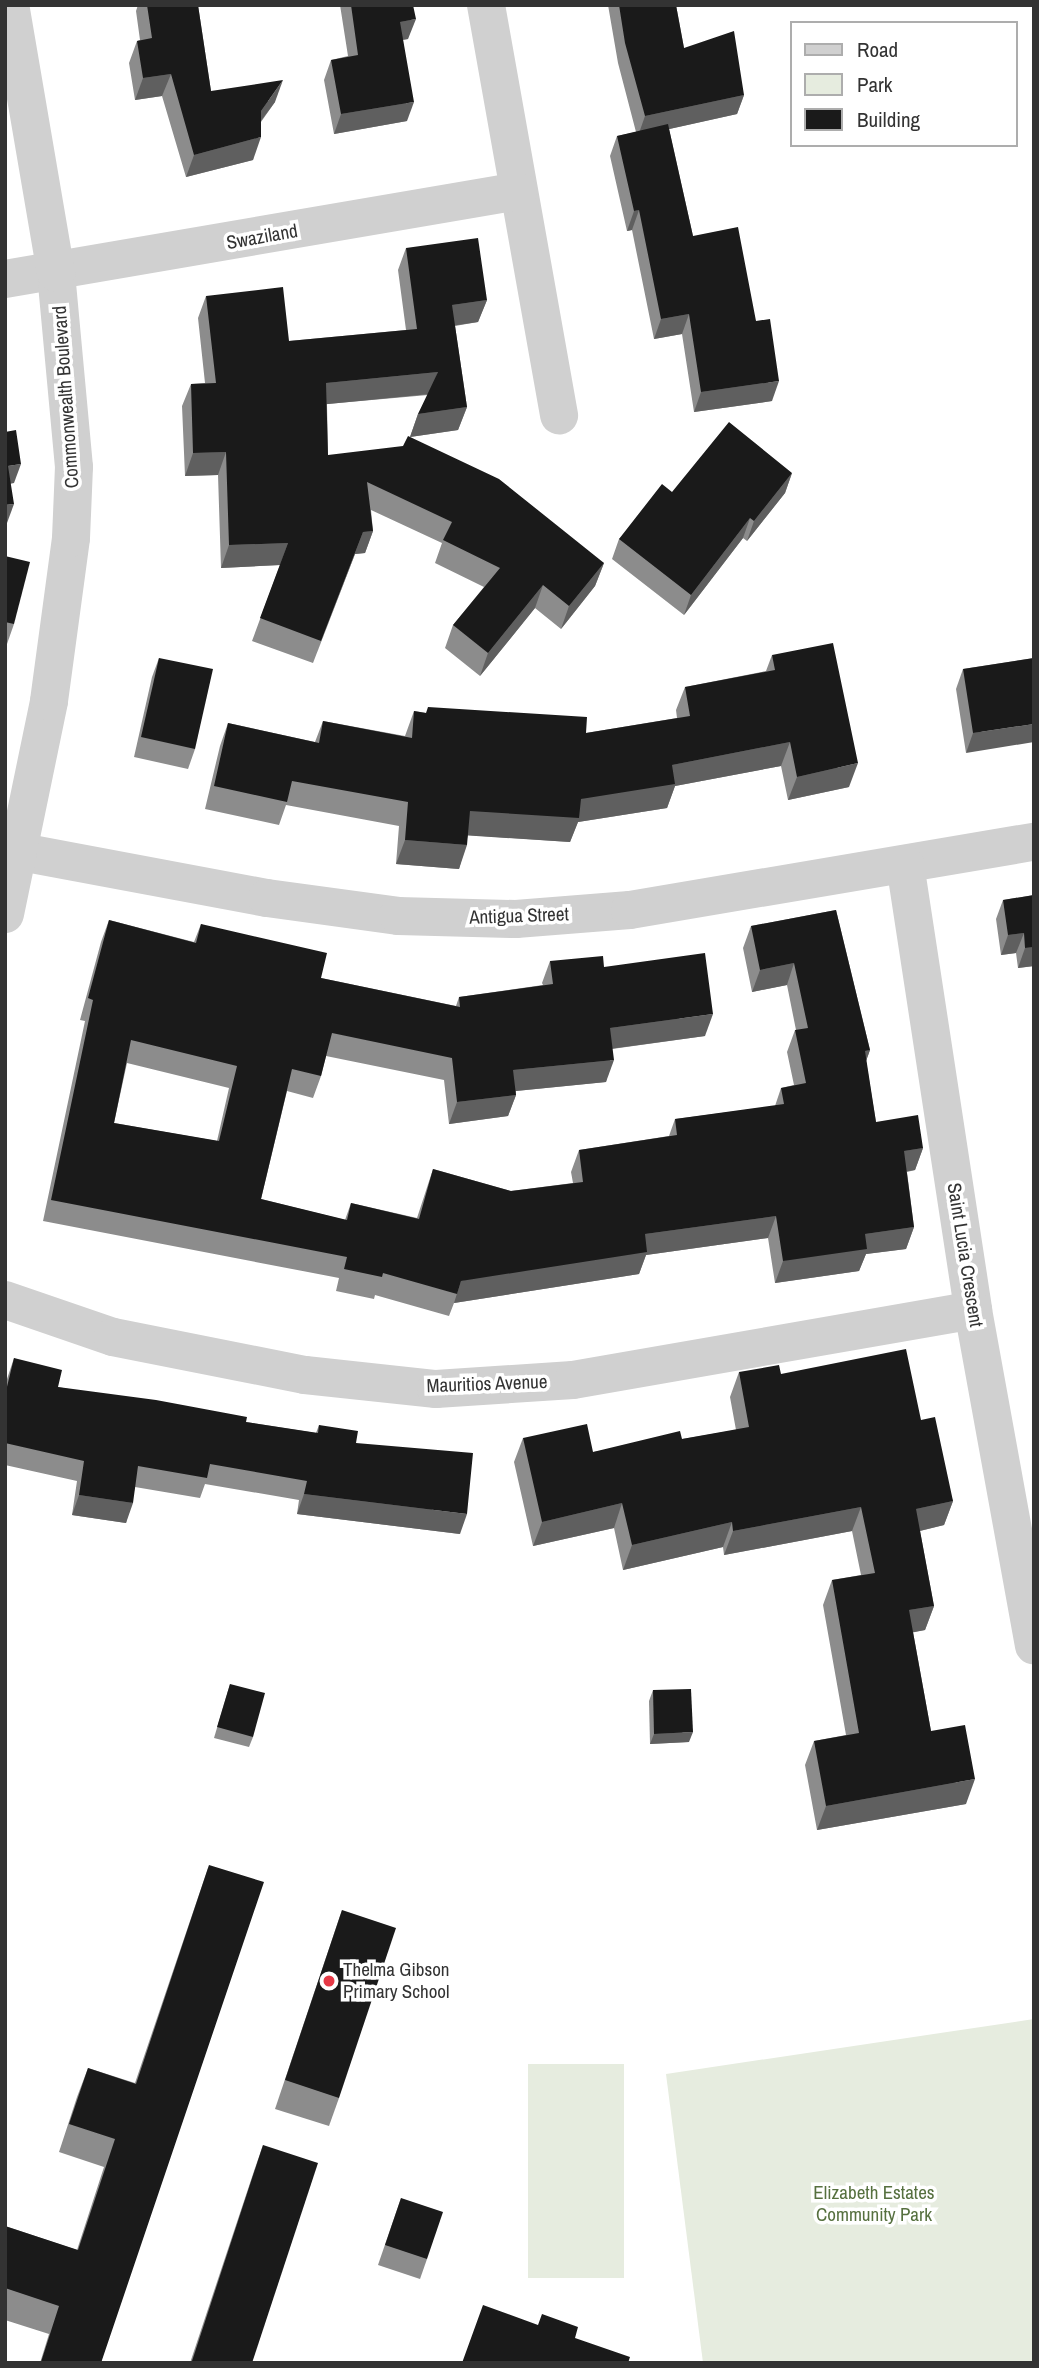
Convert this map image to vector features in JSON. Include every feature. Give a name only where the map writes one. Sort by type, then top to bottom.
[{"type":"street","name":"Commonwealth Boulevard","points":[[5,914],[12,851],[49,701],[71,538],[74,467],[56,273],[10,5]]},
{"type":"street","points":[[486,5],[559,416]]},
{"type":"street","name":"Swaziland","points":[[5,279],[56,273],[518,191]]},
{"type":"street","name":"Antigua Street","points":[[12,851],[358,911],[516,919],[630,910],[1034,842]]},
{"type":"street","name":"Saint Lucia Crescent","points":[[905,864],[973,1310],[1034,1646]]},
{"type":"street","name":"Mauritios Avenue","points":[[5,1300],[113,1338],[304,1375],[436,1389],[573,1380],[973,1310]]},
{"type":"green space","name":"Elizabeth Estates Community Park","points":[[1034,2019],[1034,2363],[703,2363],[666,2074]]},
{"type":"green space","points":[[528,2064],[624,2064],[624,2278],[528,2278]]},
{"type":"building","points":[[147,5],[198,5],[211,91],[283,80],[261,111],[261,137],[194,155],[171,74],[143,78],[137,41],[152,38]]},
{"type":"building","points":[[351,5],[413,5],[416,19],[400,22],[414,102],[341,114],[331,60],[358,55]]},
{"type":"building","points":[[619,5],[676,5],[684,48],[734,31],[744,95],[645,116],[625,43]]},
{"type":"building","points":[[668,124],[693,236],[738,227],[756,321],[770,319],[779,381],[701,392],[689,314],[661,319],[639,210],[634,211],[617,136]]},
{"type":"building","points":[[478,238],[487,300],[452,305],[467,407],[418,414],[438,372],[326,383],[328,455],[403,446],[408,436],[499,479],[604,563],[569,606],[543,585],[488,653],[453,625],[500,568],[443,540],[452,522],[367,482],[373,531],[363,532],[321,641],[260,618],[288,543],[229,545],[226,452],[193,453],[191,384],[216,383],[206,296],[283,287],[289,341],[417,329],[406,248]]},
{"type":"building","points":[[729,422],[792,473],[754,521],[750,518],[691,595],[619,539],[662,484],[672,492]]},
{"type":"building","points":[[16,430],[21,464],[8,466],[14,504],[5,505],[5,432]]},
{"type":"building","points":[[5,556],[30,562],[14,624],[5,622]]},
{"type":"building","points":[[833,643],[858,763],[797,777],[790,742],[672,765],[675,784],[581,799],[579,818],[470,811],[467,845],[405,840],[408,802],[292,781],[287,802],[214,786],[228,723],[319,743],[323,721],[412,738],[414,711],[426,713],[428,707],[587,717],[586,733],[690,716],[685,687],[775,670],[772,655]]},
{"type":"building","points":[[159,658],[213,669],[195,749],[141,737]]},
{"type":"building","points":[[1034,658],[1034,724],[973,733],[963,669]]},
{"type":"building","points":[[1034,895],[1034,947],[1025,948],[1024,933],[1008,935],[1003,900]]},
{"type":"building","points":[[836,910],[870,1050],[865,1051],[876,1122],[918,1115],[923,1148],[904,1151],[914,1227],[865,1234],[867,1249],[783,1261],[776,1216],[645,1234],[647,1252],[461,1281],[457,1294],[383,1273],[382,1277],[344,1269],[347,1257],[51,1200],[93,1000],[88,998],[109,920],[196,943],[201,924],[327,953],[321,978],[460,1007],[459,997],[553,984],[550,961],[603,956],[604,967],[705,953],[713,1014],[610,1028],[614,1060],[513,1070],[516,1095],[457,1102],[452,1058],[332,1033],[321,1076],[292,1069],[261,1199],[347,1220],[351,1203],[419,1219],[433,1169],[511,1191],[583,1182],[579,1150],[677,1135],[675,1119],[784,1104],[781,1088],[806,1083],[795,1030],[808,1028],[794,963],[760,970],[751,926]],"holes":[[[131,1040],[237,1066],[219,1141],[114,1123]]]},
{"type":"building","points":[[906,1349],[921,1420],[935,1417],[953,1501],[916,1509],[934,1606],[909,1610],[931,1731],[965,1725],[975,1779],[826,1806],[814,1741],[859,1733],[832,1580],[875,1573],[861,1507],[733,1531],[732,1522],[632,1545],[622,1503],[542,1522],[523,1438],[587,1424],[593,1452],[680,1431],[682,1439],[749,1427],[739,1372],[779,1365],[781,1374]]},
{"type":"building","points":[[14,1358],[62,1370],[58,1387],[156,1400],[247,1417],[246,1422],[318,1433],[319,1425],[358,1431],[356,1443],[473,1453],[467,1514],[304,1494],[307,1481],[210,1464],[207,1478],[138,1466],[133,1503],[79,1495],[84,1461],[5,1443],[5,1395]]},
{"type":"building","points":[[230,1684],[265,1693],[253,1737],[217,1727]]},
{"type":"building","points":[[691,1689],[693,1732],[654,1734],[653,1690]]},
{"type":"building","points":[[209,1865],[264,1882],[101,2363],[41,2362],[59,2306],[5,2288],[5,2226],[78,2250],[115,2139],[69,2124],[88,2068],[136,2084]]},
{"type":"building","points":[[342,1910],[396,1928],[339,2098],[285,2080]]},
{"type":"building","points":[[263,2145],[318,2163],[252,2363],[198,2363],[192,2361]]},
{"type":"building","points":[[401,2198],[443,2212],[427,2259],[385,2245]]},
{"type":"building","points":[[483,2305],[538,2325],[542,2314],[578,2327],[575,2338],[630,2357],[628,2363],[462,2363]]},
{"type":"place","name":"Thelma Gibson Primary School","points":[[329,1981]]}]
